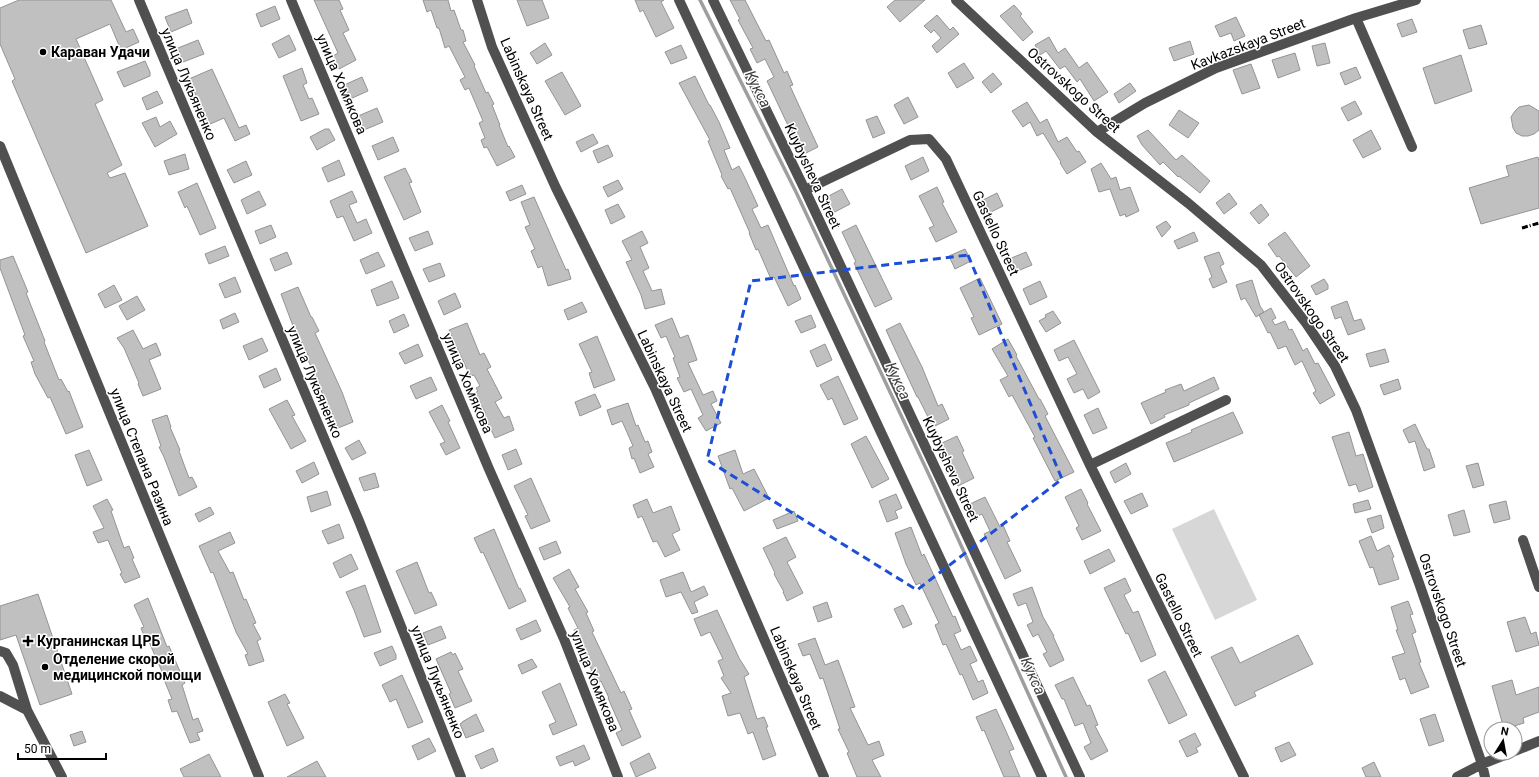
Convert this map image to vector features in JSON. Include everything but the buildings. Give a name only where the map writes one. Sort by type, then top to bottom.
[{"type":"street","name":"улица Лукьяненко","points":[[139,0],[359,521],[461,777]]},
{"type":"street","name":"улица Хомякова","points":[[291,0],[489,469],[564,639],[618,777]]},
{"type":"street","name":"Labinskaya Street","points":[[477,0],[492,47],[556,188],[655,388],[824,777]]},
{"type":"street","points":[[679,0],[1042,777]]},
{"type":"street","name":"Kuybysheva Street","points":[[713,0],[805,190],[1080,777]]},
{"type":"street","name":"Ostrovskogo Street","points":[[956,0],[1097,132],[1188,203],[1261,264],[1306,323],[1335,366],[1356,410],[1419,583],[1482,764],[1485,777]]},
{"type":"street","name":"Kavkazskaya Street","points":[[1097,132],[1145,103],[1216,68],[1356,18],[1416,0]]},
{"type":"street","points":[[1356,18],[1412,148]]},
{"type":"street","name":"Gastello Street","points":[[805,190],[910,140],[929,139],[946,159],[1090,465],[1244,777]]},
{"type":"street","name":"улица Степана Разина","points":[[0,146],[259,777]]},
{"type":"street","points":[[1090,465],[1226,400]]},
{"type":"street","points":[[1523,540],[1539,587]]},
{"type":"street","points":[[0,651],[6,653],[13,665],[27,710],[60,776]]},
{"type":"street","points":[[0,696],[27,710]]},
{"type":"street","points":[[1523,748],[1539,741]]},
{"type":"street","points":[[1457,777],[1490,761]]},
{"type":"highlighted area","points":[[968,255],[1062,479],[917,590],[707,460],[751,281]]},
{"type":"shaded area","points":[[1214,509],[1257,600],[1215,620],[1172,529]]},
{"type":"waterway","name":"Кукса","points":[[700,0],[796,192],[930,477],[1066,777]]},
{"type":"railway","points":[[1522,228],[1539,223]]},
{"type":"place","name":"Караван Удачи","points":[[43,52]]},
{"type":"place","name":"Курганинская ЦРБ","points":[[28,641]]},
{"type":"place","name":"Отделение скорой медицинской помощи","points":[[45,667]]}]
